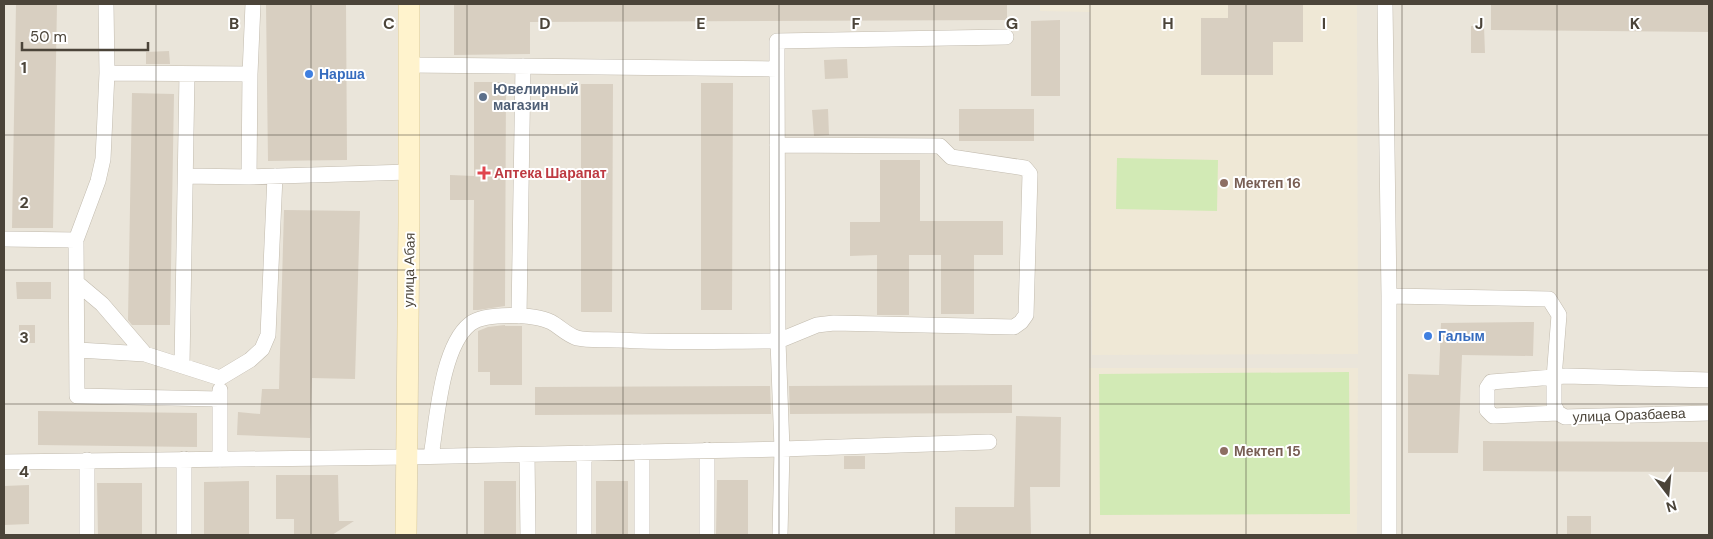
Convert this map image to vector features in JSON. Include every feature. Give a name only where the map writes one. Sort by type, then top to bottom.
[{"type":"street","points":[[106,4],[107,73],[104,159],[98,181],[76,240],[77,396],[219,399]]},
{"type":"street","points":[[249,177],[253,4]]},
{"type":"street","name":"улица Абая","points":[[406,535],[409,4]]},
{"type":"street","points":[[1385,4],[1389,296],[1388,535]]},
{"type":"street","points":[[780,535],[782,449],[778,341],[777,41],[1006,37]]},
{"type":"street","points":[[409,65],[777,69]]},
{"type":"street","points":[[519,316],[523,66]]},
{"type":"street","points":[[107,73],[250,74]]},
{"type":"street","points":[[182,365],[187,74]]},
{"type":"street","points":[[431,456],[445,369],[452,348],[459,335],[470,323],[477,320],[497,316],[538,317],[577,338],[643,342],[778,341],[817,325],[834,323],[1014,327],[1026,316],[1030,174],[1025,168],[951,157],[940,146],[778,145]]},
{"type":"street","points":[[186,176],[249,177],[409,172]]},
{"type":"street","points":[[78,350],[145,354],[220,378],[250,360],[262,349],[268,335],[275,176]]},
{"type":"street","points":[[4,239],[76,240]]},
{"type":"street","points":[[77,283],[102,304],[145,354]]},
{"type":"street","points":[[1389,296],[1549,298],[1559,316],[1554,378],[1556,409]]},
{"type":"street","points":[[1554,378],[1566,376],[1709,380]]},
{"type":"street","points":[[220,378],[220,460]]},
{"type":"street","name":"улица Оразбаева","points":[[1554,378],[1491,382],[1487,388],[1487,410],[1493,416],[1556,409],[1565,417],[1709,413]]},
{"type":"street","points":[[4,462],[406,457],[782,449],[989,442]]},
{"type":"street","points":[[706,450],[706,535]]},
{"type":"street","points":[[642,452],[642,535]]},
{"type":"street","points":[[584,453],[584,535]]},
{"type":"street","points":[[527,454],[528,535]]},
{"type":"street","points":[[184,459],[184,535]]},
{"type":"street","points":[[87,460],[87,535]]},
{"type":"shaded area","points":[[4,4],[1709,4],[1709,535],[4,535]]},
{"type":"shaded area","name":"Мектеп 16","points":[[1040,4],[1357,4],[1358,354],[1092,355],[1090,12],[1040,11]]},
{"type":"shaded area","name":"Мектеп 15","points":[[1089,368],[1358,368],[1357,535],[1089,535]]},
{"type":"green space","points":[[1117,158],[1218,160],[1217,211],[1116,209]]},
{"type":"green space","name":"Мектеп 15","points":[[1349,372],[1350,514],[1100,515],[1099,374]]},
{"type":"building","points":[[16,4],[57,4],[53,228],[12,228]]},
{"type":"building","points":[[266,4],[346,4],[347,160],[268,161]]},
{"type":"building","points":[[454,4],[1007,4],[1007,20],[530,22],[530,54],[454,55]]},
{"type":"building","points":[[1228,4],[1303,4],[1303,42],[1273,42],[1273,75],[1201,75],[1201,18],[1228,18]]},
{"type":"building","points":[[1491,4],[1709,4],[1709,32],[1491,30]]},
{"type":"building","points":[[1060,20],[1060,96],[1031,96],[1031,21]]},
{"type":"building","points":[[1471,26],[1484,26],[1485,53],[1471,53]]},
{"type":"building","points":[[169,51],[170,64],[146,64],[146,52]]},
{"type":"building","points":[[847,59],[848,78],[825,79],[824,60]]},
{"type":"building","points":[[474,82],[506,82],[505,306],[478,310],[473,310],[474,200],[450,200],[450,175],[474,176]]},
{"type":"building","points":[[701,83],[733,83],[732,310],[701,310]]},
{"type":"building","points":[[581,84],[613,84],[612,312],[581,312]]},
{"type":"building","points":[[132,93],[174,94],[170,325],[132,325],[128,320]]},
{"type":"building","points":[[828,109],[829,135],[814,136],[812,110]]},
{"type":"building","points":[[959,109],[1034,109],[1034,141],[959,141]]},
{"type":"building","points":[[880,160],[920,160],[920,221],[1003,221],[1003,255],[974,255],[974,314],[941,314],[941,255],[909,255],[909,315],[877,315],[877,255],[850,256],[850,222],[880,222]]},
{"type":"building","points":[[284,210],[360,211],[355,379],[312,378],[310,438],[237,435],[238,412],[260,414],[262,389],[279,389]]},
{"type":"building","points":[[16,282],[51,282],[51,299],[17,299]]},
{"type":"building","points":[[1534,322],[1533,356],[1462,355],[1458,453],[1408,453],[1408,374],[1439,375],[1441,323]]},
{"type":"building","points":[[19,325],[35,325],[35,343],[19,343]]},
{"type":"building","points":[[522,326],[522,385],[490,385],[490,372],[478,372],[478,331],[488,327]]},
{"type":"building","points":[[1012,385],[1012,413],[790,414],[789,386]]},
{"type":"building","points":[[770,386],[771,414],[535,415],[535,387]]},
{"type":"building","points":[[38,411],[197,413],[197,447],[38,445]]},
{"type":"building","points":[[1016,416],[1061,417],[1060,487],[1030,487],[1031,535],[955,535],[955,507],[1014,507]]},
{"type":"building","points":[[1483,441],[1709,442],[1709,472],[1483,471]]},
{"type":"building","points":[[844,456],[865,456],[865,469],[844,469]]},
{"type":"building","points":[[276,475],[338,475],[339,521],[354,521],[332,535],[294,535],[294,519],[276,519]]},
{"type":"building","points":[[717,480],[748,480],[748,535],[716,535]]},
{"type":"building","points":[[249,481],[249,535],[204,535],[204,482]]},
{"type":"building","points":[[484,481],[516,481],[516,535],[484,535]]},
{"type":"building","points":[[596,481],[628,481],[628,535],[596,535]]},
{"type":"building","points":[[97,483],[142,483],[142,535],[98,535]]},
{"type":"building","points":[[29,485],[29,524],[4,525],[4,486]]},
{"type":"building","points":[[1567,516],[1591,516],[1591,535],[1567,535]]},
{"type":"place","name":"Нарша","points":[[309,74]]},
{"type":"place","name":"Ювелирный магазин","points":[[483,97]]},
{"type":"place","name":"Аптека Шарапат","points":[[484,173]]},
{"type":"place","name":"Мектеп 16","points":[[1224,183]]},
{"type":"place","name":"Галым","points":[[1428,336]]},
{"type":"place","name":"Мектеп 15","points":[[1224,451]]}]
